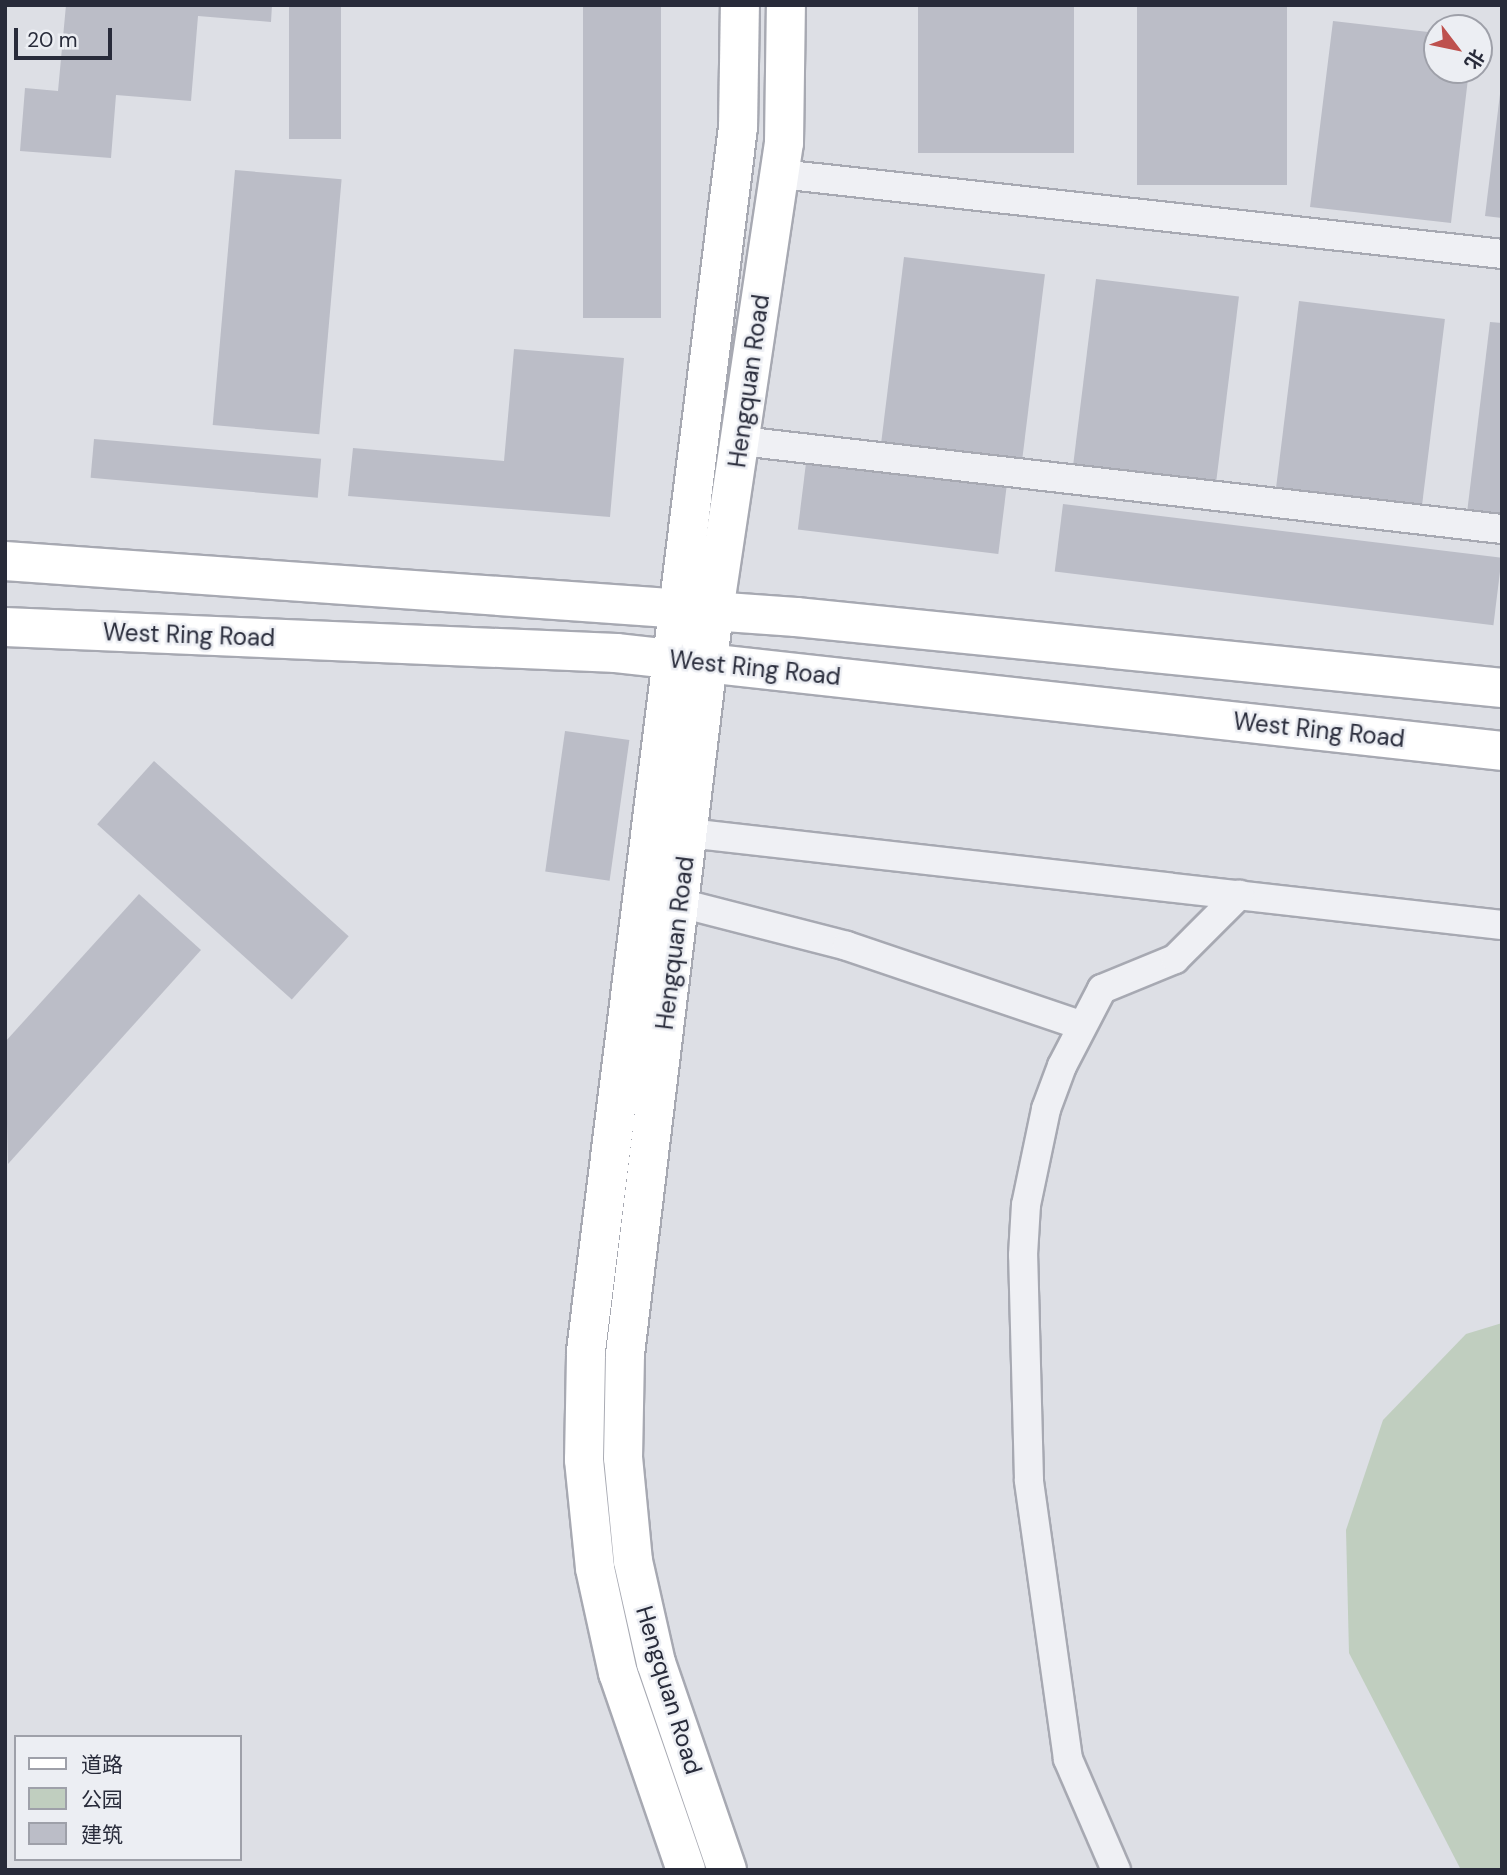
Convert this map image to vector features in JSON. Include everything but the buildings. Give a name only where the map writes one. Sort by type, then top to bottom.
[{"type":"main road","name":"Hengquan Road","points":[[686,1870],[618,1673],[594,1568],[584,1460],[586,1351],[675,608],[738,128],[740,5]]},
{"type":"main road","name":"Hengquan Road","points":[[727,1870],[656,1663],[633,1561],[623,1458],[625,1354],[714,611],[780,174],[786,5]]},
{"type":"main road","points":[[5,561],[714,611],[1502,688]]},
{"type":"main road","name":"West Ring Road","points":[[5,626],[669,659],[1502,751]]},
{"type":"street","points":[[780,174],[1502,254]]},
{"type":"street","points":[[741,441],[1502,529]]},
{"type":"street","points":[[688,833],[1502,925]]},
{"type":"street","points":[[1116,1870],[1068,1759],[1029,1480],[1023,1255],[1026,1205],[1046,1109],[1081,1026],[1102,989],[1175,959],[1239,895]]},
{"type":"street","points":[[680,903],[847,946],[1081,1026]]},
{"type":"green space","points":[[1502,1323],[1502,1870],[1461,1870],[1349,1653],[1346,1530],[1383,1420],[1466,1334]]}]
